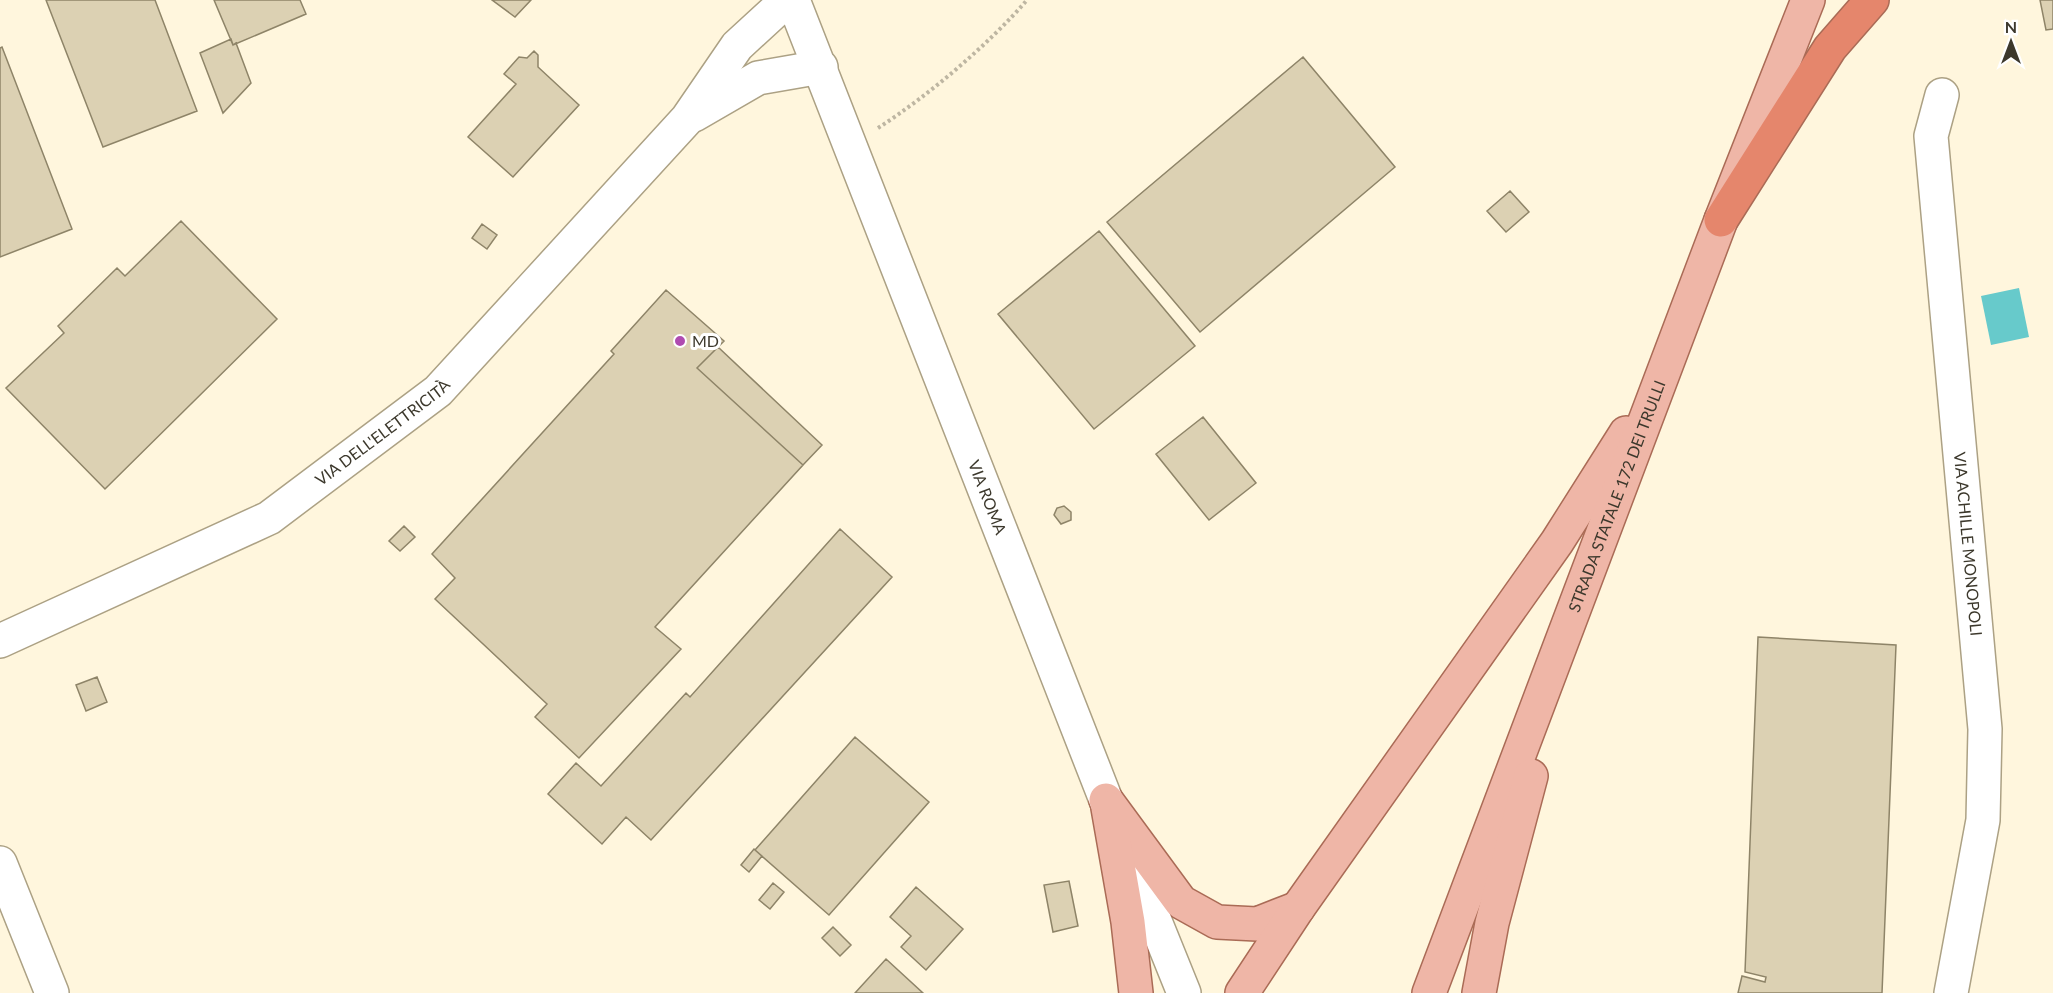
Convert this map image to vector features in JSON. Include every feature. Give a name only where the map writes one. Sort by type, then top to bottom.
[{"type":"highway","points":[[1721,220],[1830,48],[1872,0]]},
{"type":"main road","name":"STRADA STATALE 172 DEI TRULLI","points":[[1429,993],[1721,220],[1808,0]]},
{"type":"main road","points":[[1242,993],[1298,908],[1557,542],[1665,370]]},
{"type":"main road","points":[[1479,993],[1492,923],[1575,606]]},
{"type":"main road","points":[[1106,800],[1181,902],[1217,922],[1257,924],[1298,908]]},
{"type":"main road","points":[[1106,800],[1128,922],[1136,993]]},
{"type":"street","name":"VIA DELL'ELETTRICITÀ","points":[[0,641],[269,518],[438,391],[687,119],[737,46],[787,0]]},
{"type":"street","name":"VIA ROMA","points":[[793,0],[852,145],[1106,800],[1184,993]]},
{"type":"street","name":"VIA DELL'ELETTRICITÀ","points":[[687,119],[758,78],[821,67]]},
{"type":"street","name":"VIA ACHILLE MONOPOLI","points":[[1942,95],[1930,136],[1985,729],[1983,820],[1951,993]]},
{"type":"street","points":[[0,863],[52,993]]},
{"type":"path","points":[[852,145],[906,110],[968,58],[1027,0]]},
{"type":"water","points":[[2019,288],[2029,337],[1991,345],[1981,296]]},
{"type":"building","points":[[46,0],[155,0],[197,111],[103,147]]},
{"type":"building","points":[[214,0],[300,0],[306,14],[233,45]]},
{"type":"building","points":[[492,0],[531,0],[515,17]]},
{"type":"building","points":[[2040,0],[2053,0],[2053,29],[2046,30]]},
{"type":"building","points":[[231,39],[233,45],[236,43],[251,83],[223,113],[200,53]]},
{"type":"building","points":[[2,47],[72,229],[0,257],[0,48]]},
{"type":"building","points":[[534,51],[538,55],[538,67],[579,105],[513,177],[468,137],[516,84],[504,74],[519,57],[527,58]]},
{"type":"building","points":[[1303,57],[1395,167],[1200,332],[1107,222]]},
{"type":"building","points":[[1510,191],[1529,212],[1506,232],[1487,211]]},
{"type":"building","points":[[181,221],[277,319],[105,489],[6,388],[64,333],[58,326],[117,268],[125,276]]},
{"type":"building","points":[[482,224],[497,235],[487,249],[472,238]]},
{"type":"building","points":[[1099,231],[1195,346],[1094,429],[998,314]]},
{"type":"building","points":[[666,290],[724,341],[697,368],[803,465],[655,627],[681,649],[579,758],[535,717],[547,704],[435,599],[455,578],[432,554],[614,354],[611,351]]},
{"type":"building","points":[[718,347],[822,445],[803,465],[697,368]]},
{"type":"building","points":[[1203,417],[1256,483],[1209,520],[1156,454]]},
{"type":"building","points":[[1064,506],[1071,512],[1071,520],[1061,524],[1054,515],[1057,508]]},
{"type":"building","points":[[404,526],[415,537],[400,551],[389,541]]},
{"type":"building","points":[[840,529],[892,577],[651,840],[626,817],[602,844],[548,794],[576,763],[601,786],[686,693],[690,697]]},
{"type":"building","points":[[1758,637],[1896,645],[1882,993],[1738,993],[1742,976],[1765,982],[1766,977],[1745,972]]},
{"type":"building","points":[[97,677],[107,702],[86,711],[76,685]]},
{"type":"building","points":[[855,737],[929,802],[829,915],[755,850]]},
{"type":"building","points":[[754,849],[762,856],[749,872],[741,865]]},
{"type":"building","points":[[1069,881],[1078,926],[1053,932],[1044,885]]},
{"type":"building","points":[[773,883],[784,892],[770,909],[759,900]]},
{"type":"building","points":[[916,887],[963,929],[926,970],[901,947],[911,936],[890,917]]},
{"type":"building","points":[[833,927],[851,945],[840,956],[822,938]]},
{"type":"building","points":[[886,959],[923,993],[855,993]]},
{"type":"place","name":"MD","points":[[680,341]]}]
